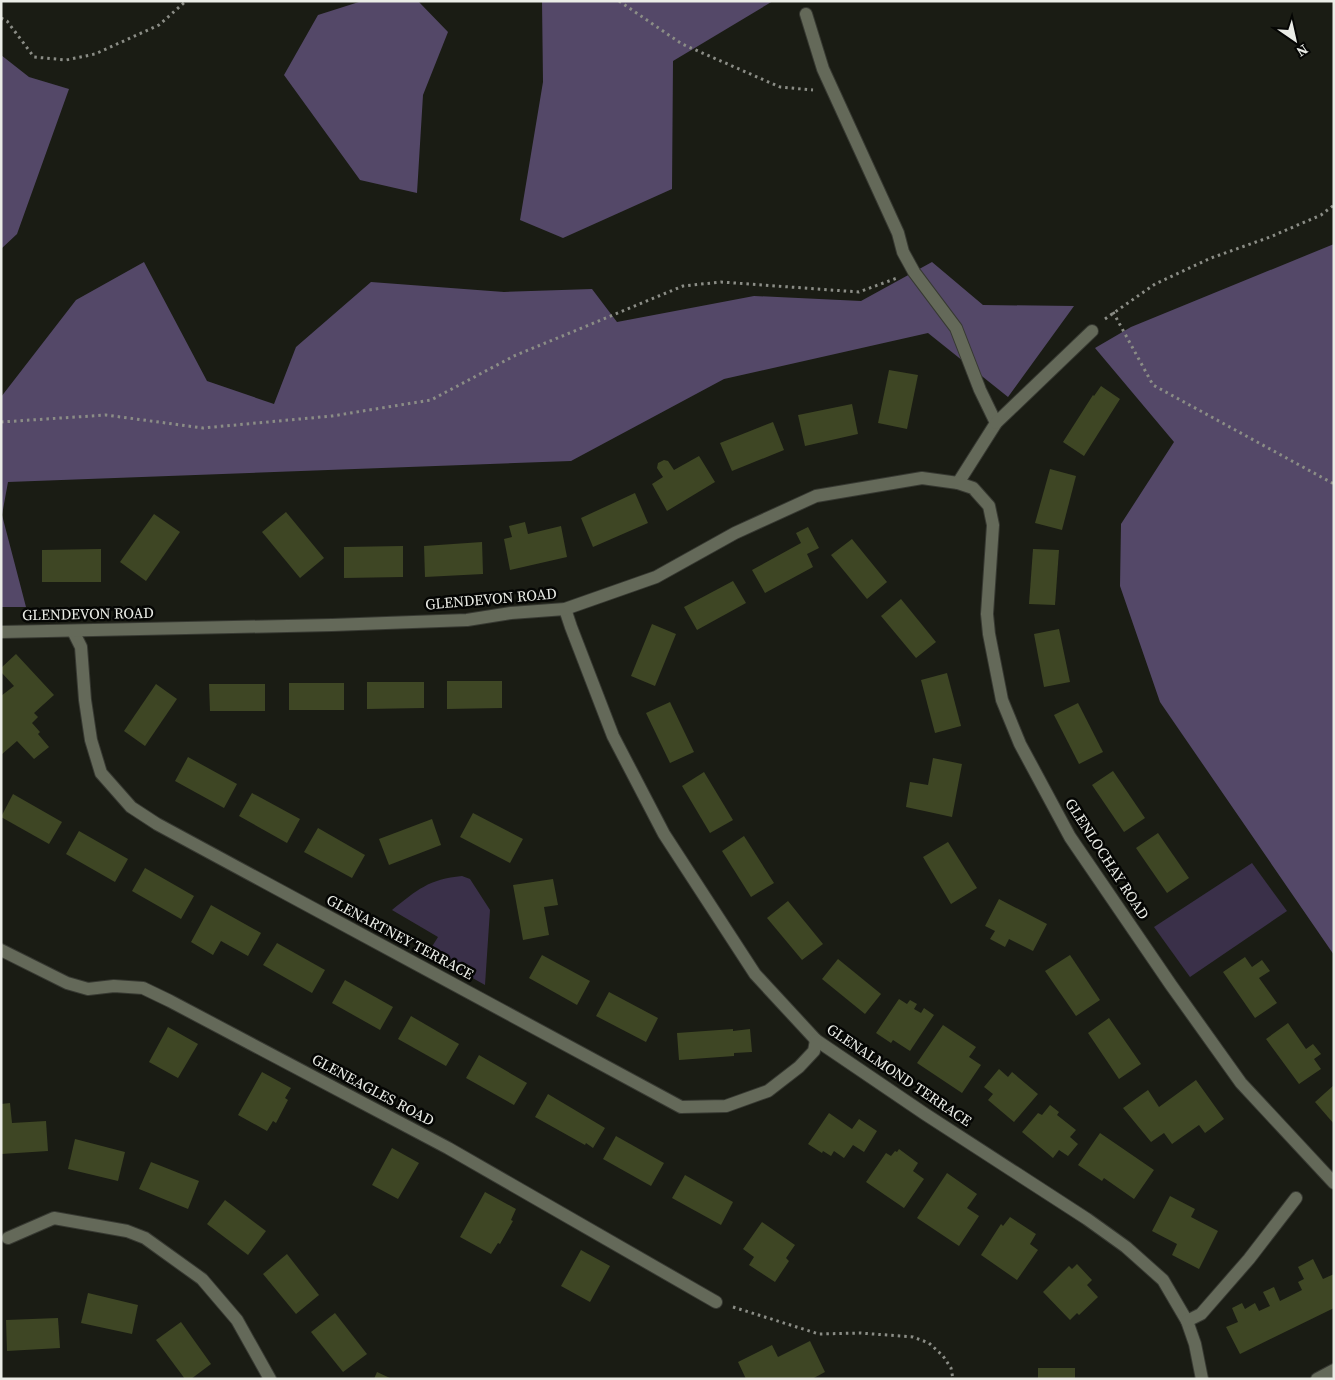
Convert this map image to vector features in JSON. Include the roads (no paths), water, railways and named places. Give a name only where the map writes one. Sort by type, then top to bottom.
[{"type":"street","points":[[806,14],[823,69],[898,233],[903,252],[914,272],[956,328],[980,390],[996,423]]},
{"type":"street","points":[[958,482],[996,423],[1092,331]]},
{"type":"street","name":"GLENDEVON ROAD","points":[[1,632],[332,625],[467,620],[511,613],[565,609],[656,577],[735,533],[816,496],[922,478],[958,482]]},
{"type":"street","name":"GLENLOCHAY ROAD","points":[[958,482],[973,488],[988,506],[992,516],[987,614],[989,634],[1002,700],[1020,744],[1070,837],[1230,1068],[1241,1083],[1334,1183]]},
{"type":"street","name":"GLENALMOND TERRACE","points":[[565,609],[570,628],[613,736],[664,834],[755,974],[816,1040],[925,1114],[1087,1219],[1126,1247],[1163,1280],[1187,1321],[1195,1344],[1202,1379]]},
{"type":"street","name":"GLENARTNEY TERRACE","points":[[72,631],[81,647],[85,700],[91,740],[101,773],[131,806],[157,824],[681,1107],[726,1106],[768,1091],[799,1067],[814,1051],[816,1040]]},
{"type":"street","name":"GLENEAGLES ROAD","points":[[1,950],[67,983],[88,989],[114,986],[143,988],[448,1148],[716,1302]]},
{"type":"street","points":[[1187,1321],[1202,1314],[1249,1259],[1296,1198]]},
{"type":"street","points":[[8,1238],[54,1218],[127,1232],[145,1238],[202,1279],[237,1320],[270,1379]]},
{"type":"street","points":[[1317,1379],[1334,1370]]}]
